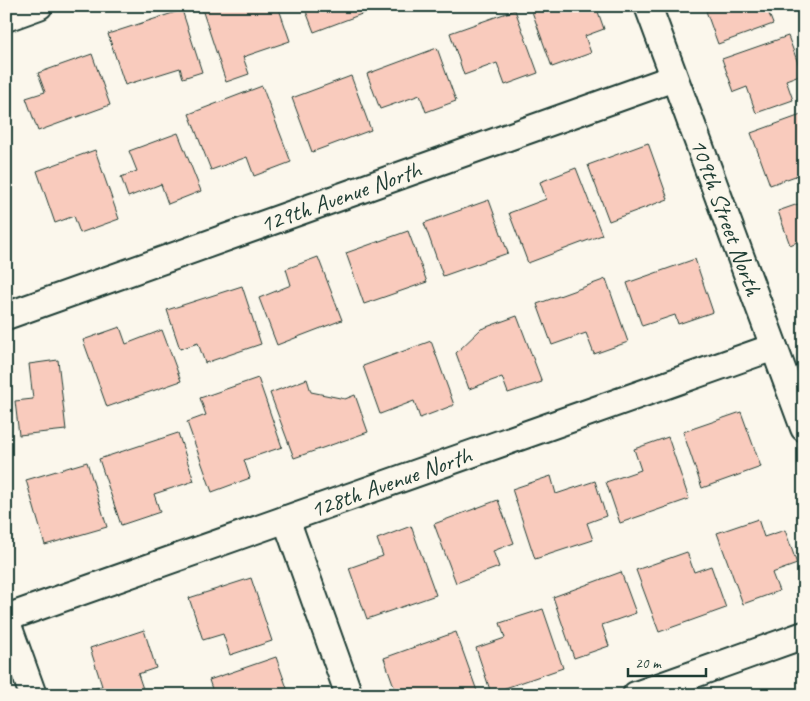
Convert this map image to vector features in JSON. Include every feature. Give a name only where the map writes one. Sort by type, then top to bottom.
[{"type":"street","points":[[6,18],[39,6]]},
{"type":"street","name":"109th Street North","points":[[648,6],[804,428]]},
{"type":"street","name":"129th Avenue North","points":[[6,316],[674,78]]},
{"type":"street","name":"128th Avenue North","points":[[6,619],[774,347]]},
{"type":"street","points":[[286,519],[348,695]]},
{"type":"street","points":[[6,619],[33,695]]},
{"type":"street","points":[[636,695],[804,635]]},
{"type":"building","points":[[201,6],[278,6],[290,41],[243,57],[249,74],[226,82]]},
{"type":"building","points":[[304,6],[383,6],[314,32]]},
{"type":"building","points":[[530,6],[596,6],[604,29],[585,36],[591,53],[552,67]]},
{"type":"building","points":[[718,6],[766,6],[773,24],[718,44],[706,11]]},
{"type":"building","points":[[182,10],[202,72],[183,78],[180,68],[125,85],[108,34]]},
{"type":"building","points":[[515,10],[538,73],[505,85],[497,63],[464,75],[450,33]]},
{"type":"building","points":[[788,36],[802,74],[786,80],[793,100],[756,113],[747,87],[734,92],[722,59]]},
{"type":"building","points":[[437,48],[456,101],[426,112],[420,95],[380,109],[367,74]]},
{"type":"building","points":[[92,54],[110,105],[38,131],[26,98],[45,92],[38,73]]},
{"type":"building","points":[[351,76],[371,130],[312,152],[292,98]]},
{"type":"building","points":[[262,86],[291,162],[254,176],[247,157],[211,170],[189,114]]},
{"type":"building","points":[[801,115],[804,122],[804,173],[770,185],[751,133]]},
{"type":"building","points":[[178,133],[201,191],[168,204],[161,184],[128,197],[121,177],[137,171],[129,151]]},
{"type":"building","points":[[648,143],[668,199],[609,221],[588,165]]},
{"type":"building","points":[[95,150],[119,219],[80,233],[74,216],[55,223],[37,171]]},
{"type":"building","points":[[576,168],[602,235],[528,263],[509,213],[546,199],[540,182]]},
{"type":"building","points":[[489,200],[508,253],[443,276],[424,223]]},
{"type":"building","points":[[804,202],[804,246],[802,240],[790,245],[778,211]]},
{"type":"building","points":[[408,231],[427,282],[364,304],[346,253]]},
{"type":"building","points":[[318,257],[342,320],[277,345],[259,298],[291,285],[286,269]]},
{"type":"building","points":[[695,259],[713,312],[678,324],[675,315],[642,326],[627,283]]},
{"type":"building","points":[[606,279],[628,342],[594,354],[586,333],[552,345],[537,304]]},
{"type":"building","points":[[242,286],[261,344],[205,363],[198,343],[180,349],[167,310]]},
{"type":"building","points":[[517,316],[542,382],[508,393],[502,377],[469,389],[456,353],[481,329]]},
{"type":"building","points":[[120,327],[126,344],[162,330],[181,381],[107,407],[83,340]]},
{"type":"building","points":[[431,341],[454,405],[420,418],[414,401],[380,414],[363,366]]},
{"type":"building","points":[[58,360],[66,430],[19,435],[15,401],[33,399],[29,364]]},
{"type":"building","points":[[258,378],[282,447],[244,460],[250,478],[212,492],[187,422],[206,415],[200,398]]},
{"type":"building","points":[[307,379],[311,392],[345,399],[355,395],[368,432],[294,458],[270,393]]},
{"type":"building","points":[[741,412],[761,467],[702,488],[683,432]]},
{"type":"building","points":[[178,433],[194,481],[154,494],[160,512],[121,525],[99,459]]},
{"type":"building","points":[[668,437],[689,499],[620,523],[606,482],[641,470],[634,449]]},
{"type":"building","points":[[87,462],[107,527],[45,545],[26,480]]},
{"type":"building","points":[[551,476],[556,494],[595,481],[606,516],[587,523],[593,540],[535,559],[512,489]]},
{"type":"building","points":[[498,500],[514,543],[493,551],[499,567],[456,583],[434,524]]},
{"type":"building","points":[[758,519],[764,537],[785,530],[797,564],[772,573],[779,591],[743,604],[717,533]]},
{"type":"building","points":[[411,526],[436,595],[367,619],[349,568],[383,556],[377,539]]},
{"type":"building","points":[[687,552],[694,572],[711,566],[726,608],[659,632],[636,570]]},
{"type":"building","points":[[621,572],[636,613],[602,625],[609,646],[574,658],[553,597]]},
{"type":"building","points":[[251,578],[272,641],[230,655],[223,634],[203,640],[189,598]]},
{"type":"building","points":[[543,609],[563,668],[491,693],[476,648],[505,638],[500,623]]},
{"type":"building","points":[[144,630],[156,668],[138,674],[145,695],[86,695],[85,692],[102,686],[90,648]]},
{"type":"building","points":[[456,632],[477,691],[467,695],[397,695],[384,658]]},
{"type":"building","points":[[276,657],[288,691],[278,695],[214,695],[209,680]]}]
